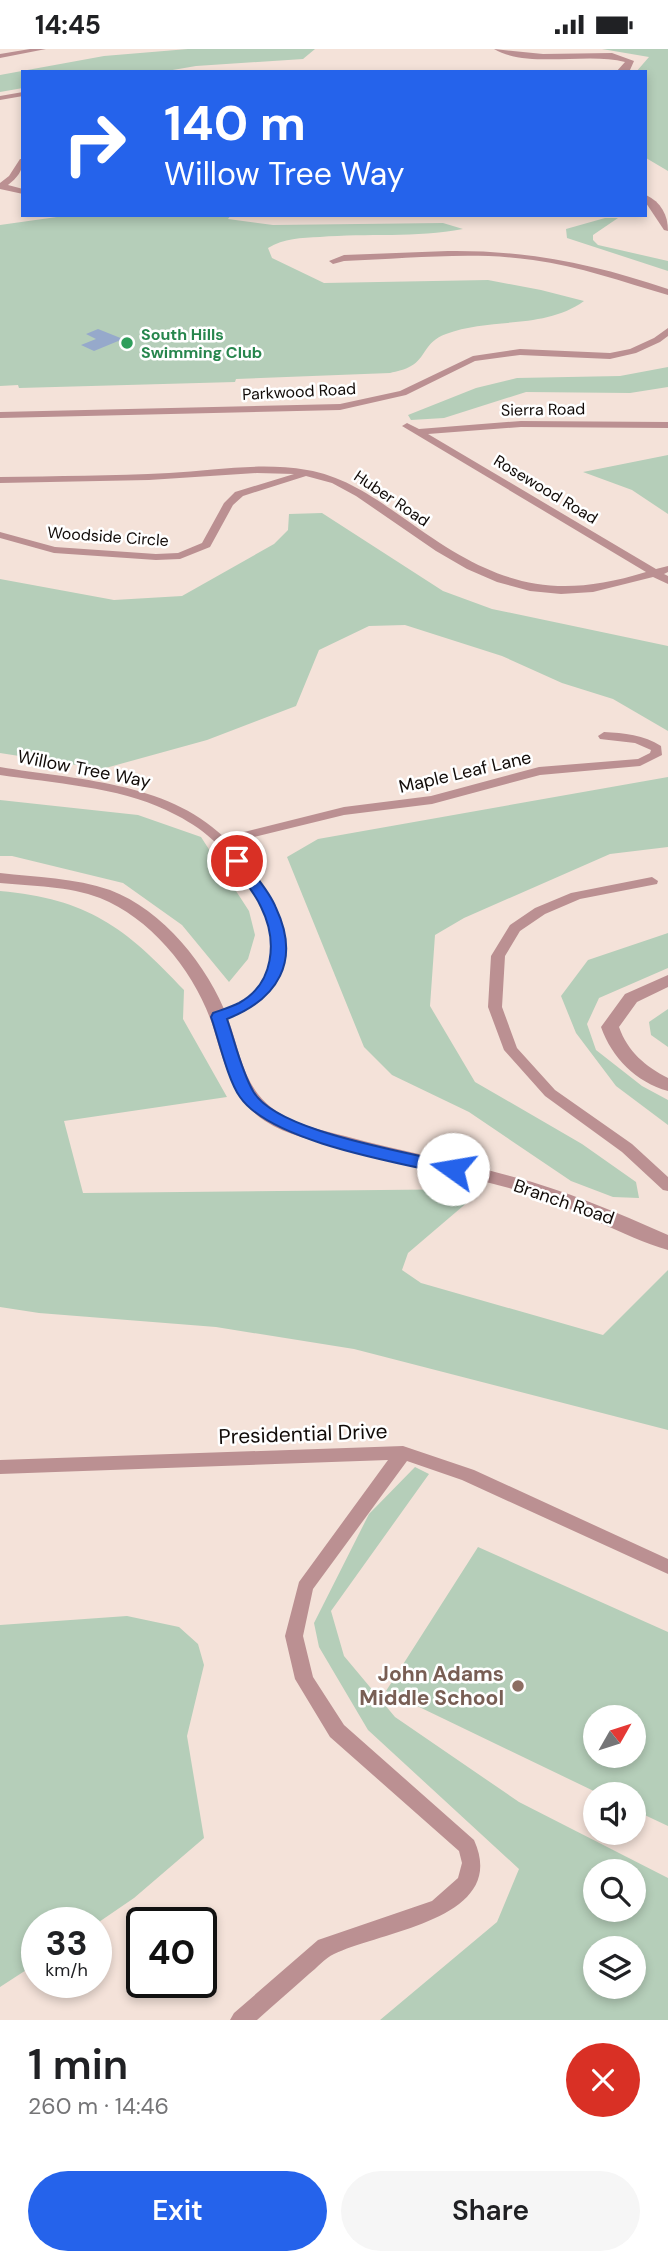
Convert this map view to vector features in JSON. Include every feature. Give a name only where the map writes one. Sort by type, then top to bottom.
[{"type":"street","points":[[0,56],[43,49]]},
{"type":"street","points":[[498,49],[543,57],[612,56],[631,61],[624,70]]},
{"type":"street","points":[[0,98],[21,94]]},
{"type":"street","points":[[1,187],[12,178],[21,164]]},
{"type":"street","points":[[1,187],[21,192]]},
{"type":"street","points":[[647,199],[659,211],[668,228]]},
{"type":"street","points":[[647,208],[659,211]]},
{"type":"street","points":[[333,261],[344,258],[513,255],[601,272],[668,292]]},
{"type":"street","name":"Parkwood Road","points":[[0,415],[340,407],[403,393],[473,359],[520,352],[610,356],[633,351],[657,340],[668,331]]},
{"type":"street","name":"Sierra Road","points":[[418,432],[521,424],[668,425]]},
{"type":"street","name":"Rosewood Road","points":[[407,426],[668,581]]},
{"type":"street","name":"Huber Road","points":[[0,480],[136,478],[261,471],[309,473],[346,484],[427,541],[491,576],[524,588],[556,592],[588,590],[629,582],[668,569]]},
{"type":"street","name":"Woodside Circle","points":[[0,535],[54,550],[156,557],[180,556],[206,545],[229,503],[239,494],[309,473]]},
{"type":"street","name":"Maple Leaf Lane","points":[[222,841],[344,811],[432,800],[539,771],[640,762],[656,755],[657,749],[649,743],[632,738],[604,736]]},
{"type":"street","name":"Willow Tree Way","points":[[0,771],[133,793],[153,799],[171,806],[222,841],[269,907],[279,941],[278,965],[265,990],[245,1006],[218,1017]]},
{"type":"street","name":"Branch Road","points":[[0,878],[73,887],[105,895],[138,912],[185,959],[218,1017],[246,1094],[263,1112],[292,1127],[371,1150],[537,1190],[668,1243]]},
{"type":"street","points":[[652,881],[576,895],[540,911],[515,928],[498,955],[495,1007],[511,1050],[550,1093],[627,1148],[668,1186]]},
{"type":"street","points":[[668,980],[631,998],[610,1027],[615,1044],[628,1062],[668,1085]]},
{"type":"street","points":[[241,2020],[325,1947],[439,1908],[467,1883],[472,1863],[467,1846],[337,1731],[304,1679],[294,1636],[305,1587],[403,1453]]},
{"type":"street","name":"Presidential Drive","points":[[0,1467],[403,1453],[468,1475],[668,1567]]},
{"type":"green space","points":[[188,49],[315,49],[303,59],[173,70],[27,70],[104,56]]},
{"type":"green space","points":[[602,49],[668,49],[668,171],[647,159],[647,70],[638,70],[649,57]]},
{"type":"green space","points":[[21,71],[21,88],[0,92],[0,75]]},
{"type":"green space","points":[[57,217],[230,217],[228,219],[273,225],[443,223],[463,229],[299,238],[268,248],[272,258],[324,283],[488,280],[584,301],[552,316],[480,326],[446,334],[433,341],[416,363],[390,373],[236,379],[235,382],[19,388],[18,385],[0,386],[0,225]]},
{"type":"green space","points":[[605,218],[618,218],[593,235],[593,240],[598,245],[668,261],[668,271],[567,238],[566,229]]},
{"type":"green space","points":[[668,367],[668,387],[630,393],[526,392],[444,418],[411,420],[408,415],[476,388],[517,378],[620,376]]},
{"type":"green space","points":[[668,455],[668,514],[632,490],[583,472]]},
{"type":"green space","points":[[322,513],[443,591],[492,609],[668,646],[668,731],[613,699],[562,683],[502,656],[405,625],[369,626],[319,650],[296,706],[207,740],[102,769],[0,753],[0,579],[114,600],[182,596],[274,544],[288,530],[289,514]]},
{"type":"green space","points":[[668,777],[668,847],[610,854],[464,918],[435,935],[430,1006],[475,1082],[582,1144],[636,1182],[639,1198],[613,1197],[571,1181],[469,1112],[392,1075],[364,1047],[287,857],[318,839]]},
{"type":"green space","points":[[0,800],[138,815],[201,837],[249,911],[255,935],[248,959],[229,982],[182,925],[123,883],[12,856],[0,856]]},
{"type":"green space","points":[[0,891],[58,901],[81,909],[103,920],[143,949],[184,990],[183,1019],[227,1097],[64,1121],[83,1193],[483,1189],[408,1253],[402,1270],[421,1283],[603,1335],[668,1270],[668,1430],[354,1349],[216,1327],[39,1313],[0,1307]]},
{"type":"green space","points":[[668,933],[668,968],[599,998],[587,1024],[596,1050],[642,1086],[668,1100],[668,1125],[616,1086],[576,1033],[561,996],[588,960]]},
{"type":"green space","points":[[668,1009],[668,1047],[651,1035],[649,1022]]},
{"type":"green space","points":[[415,1467],[429,1474],[331,1611],[344,1656],[395,1717],[519,1802],[583,1835],[583,1845],[603,1845],[631,1859],[583,1859],[583,1922],[646,1922],[646,1867],[668,1878],[668,2020],[380,2020],[497,1922],[519,1869],[368,1730],[319,1647],[314,1623],[369,1514]]},
{"type":"green space","points":[[478,1547],[668,1632],[668,1826],[646,1816],[646,1782],[583,1782],[583,1786],[386,1691]]},
{"type":"green space","points":[[127,1616],[179,1627],[198,1644],[204,1665],[187,1736],[204,1838],[134,1898],[112,1913],[112,1907],[21,1907],[21,1973],[0,1987],[0,1625]]},
{"type":"water","points":[[98,329],[123,339],[94,351],[81,345],[96,339],[86,334]]},
{"type":"place","name":"South Hills Swimming Club","points":[[127,343]]},
{"type":"place","name":"John Adams Middle School","points":[[518,1686]]},
{"type":"route","points":[[237,861],[269,907],[279,941],[278,965],[265,990],[245,1006],[218,1017],[246,1094],[263,1112],[292,1127],[371,1150],[453,1169]]}]
